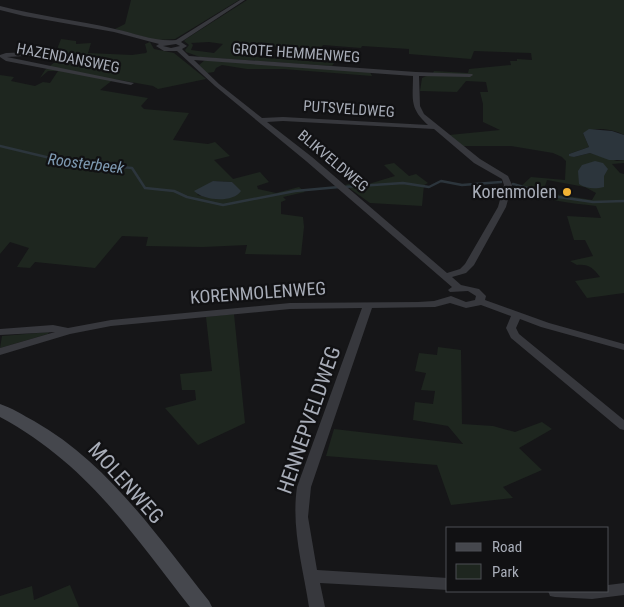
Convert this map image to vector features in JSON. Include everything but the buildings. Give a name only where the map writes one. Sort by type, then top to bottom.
[{"type":"street","points":[[0,8],[12,12],[114,30],[163,44],[177,42],[243,0]]},
{"type":"street","points":[[0,16],[12,12]]},
{"type":"street","points":[[163,44],[159,46],[162,49],[178,49],[184,46],[177,42]]},
{"type":"street","points":[[178,49],[188,58]]},
{"type":"street","name":"HAZENDANSWEG","points":[[1,56],[58,53]]},
{"type":"street","name":"HAZENDANSWEG","points":[[1,56],[6,59],[131,83]]},
{"type":"street","name":"GROTE HEMMENWEG","points":[[188,58],[416,74],[470,75]]},
{"type":"street","name":"BLIKVELDWEG","points":[[188,58],[217,85],[459,288]]},
{"type":"street","points":[[416,74],[418,110],[435,128],[477,161],[505,178],[508,185],[502,207],[469,265],[463,270],[446,276]]},
{"type":"street","name":"PUTSVELDWEG","points":[[261,120],[283,119],[435,128]]},
{"type":"street","points":[[480,301],[481,296],[477,291],[459,288],[450,293],[451,299],[458,304],[468,306],[480,301],[553,328],[624,347]]},
{"type":"street","name":"KORENMOLENWEG","points":[[0,352],[68,331],[111,322],[290,306],[418,306],[451,299]]},
{"type":"street","name":"HENNEPVELDWEG","points":[[317,607],[300,504],[304,488],[366,316],[368,305]]},
{"type":"street","points":[[517,315],[511,326],[515,336],[624,426]]},
{"type":"street","name":"KORENMOLENWEG","points":[[0,332],[53,328],[68,331]]},
{"type":"street","name":"MOLENWEG","points":[[0,410],[41,434],[83,466],[116,501],[202,607]]},
{"type":"street","points":[[312,576],[446,584]]},
{"type":"street","points":[[609,591],[624,589]]},
{"type":"street","points":[[574,592],[600,592]]},
{"type":"green space","points":[[131,0],[239,0],[175,39],[156,40],[115,29],[125,24]]},
{"type":"green space","points":[[247,0],[624,0],[624,135],[604,129],[588,131],[583,133],[589,147],[569,154],[574,157],[590,153],[617,161],[624,160],[624,163],[612,164],[620,173],[624,174],[624,293],[587,298],[575,281],[600,277],[590,267],[577,265],[570,261],[593,256],[585,240],[574,240],[567,216],[601,218],[596,206],[546,198],[518,189],[531,177],[565,180],[566,161],[562,157],[553,153],[511,146],[463,146],[449,135],[500,130],[483,122],[483,104],[480,92],[488,92],[486,82],[466,81],[457,92],[420,91],[422,78],[434,71],[468,73],[469,69],[511,65],[510,61],[517,61],[517,59],[532,60],[531,53],[474,51],[471,59],[409,54],[409,49],[362,46],[361,48],[323,45],[321,48],[316,49],[243,45],[233,55],[334,63],[332,66],[200,57],[186,52],[185,50],[189,45],[184,41]],"holes":[[[209,42],[223,44],[214,53],[191,50],[193,45],[191,43]],[[547,180],[585,187],[596,193],[592,200],[555,194],[545,186]]]},
{"type":"green space","points":[[61,39],[76,41],[76,44],[91,43],[88,53],[132,55],[146,53],[145,44],[150,42],[154,49],[174,53],[205,78],[158,89],[153,86],[114,79],[100,90],[148,98],[141,106],[144,109],[189,113],[173,140],[208,144],[215,142],[230,156],[214,160],[233,179],[260,172],[269,182],[257,186],[258,189],[276,193],[299,187],[305,192],[283,197],[286,200],[281,202],[281,214],[303,217],[304,227],[301,255],[245,254],[247,245],[203,247],[146,246],[148,237],[122,236],[95,268],[35,262],[30,268],[17,267],[29,248],[10,242],[0,254],[0,75],[14,77],[11,81],[35,86],[43,82],[50,83],[58,71],[48,71],[40,78],[45,70],[61,57],[24,56],[56,52]],"holes":[[[213,181],[232,182],[235,186],[217,199],[197,195]]]},
{"type":"green space","points":[[205,60],[370,72],[372,76],[283,69],[247,69],[222,65],[216,68],[214,72],[207,73],[199,65]]},
{"type":"green space","points":[[394,163],[409,176],[416,174],[428,183],[424,185],[422,206],[370,203],[345,185],[356,182],[362,186],[395,176],[384,165]]},
{"type":"green space","points":[[234,314],[245,423],[198,445],[165,408],[196,400],[195,390],[182,390],[180,374],[212,371],[206,317]]},
{"type":"green space","points":[[49,332],[48,334],[0,348],[2,336]]},
{"type":"green space","points":[[438,347],[461,350],[462,424],[493,426],[515,432],[542,422],[552,429],[519,448],[542,470],[503,487],[513,498],[451,505],[437,465],[326,456],[334,429],[463,444],[448,426],[413,420],[415,402],[433,404],[435,391],[421,390],[426,373],[415,371],[419,353],[437,355]]},
{"type":"green space","points":[[70,585],[79,607],[0,607],[0,596],[32,586],[34,600]]},
{"type":"shaded area","points":[[589,129],[612,131],[624,135],[624,160],[609,160],[590,153],[574,157],[569,156],[569,154],[589,147],[583,133]]},
{"type":"shaded area","points":[[595,161],[603,163],[608,169],[604,176],[604,187],[591,188],[579,184],[578,171],[582,165]]},
{"type":"shaded area","points":[[213,181],[232,182],[241,191],[237,195],[225,199],[211,199],[194,191]]},
{"type":"waterway","name":"Roosterbeek","points":[[0,146],[67,162],[132,168],[145,188],[174,191],[187,197],[223,205],[295,191],[339,187]]},
{"type":"waterway","name":"Roosterbeek","points":[[344,187],[403,183],[429,187],[441,181],[462,185],[501,182]]},
{"type":"waterway","name":"Roosterbeek","points":[[513,184],[559,197],[593,202],[624,201]]},
{"type":"place","name":"Korenmolen","points":[[567,192]]}]
